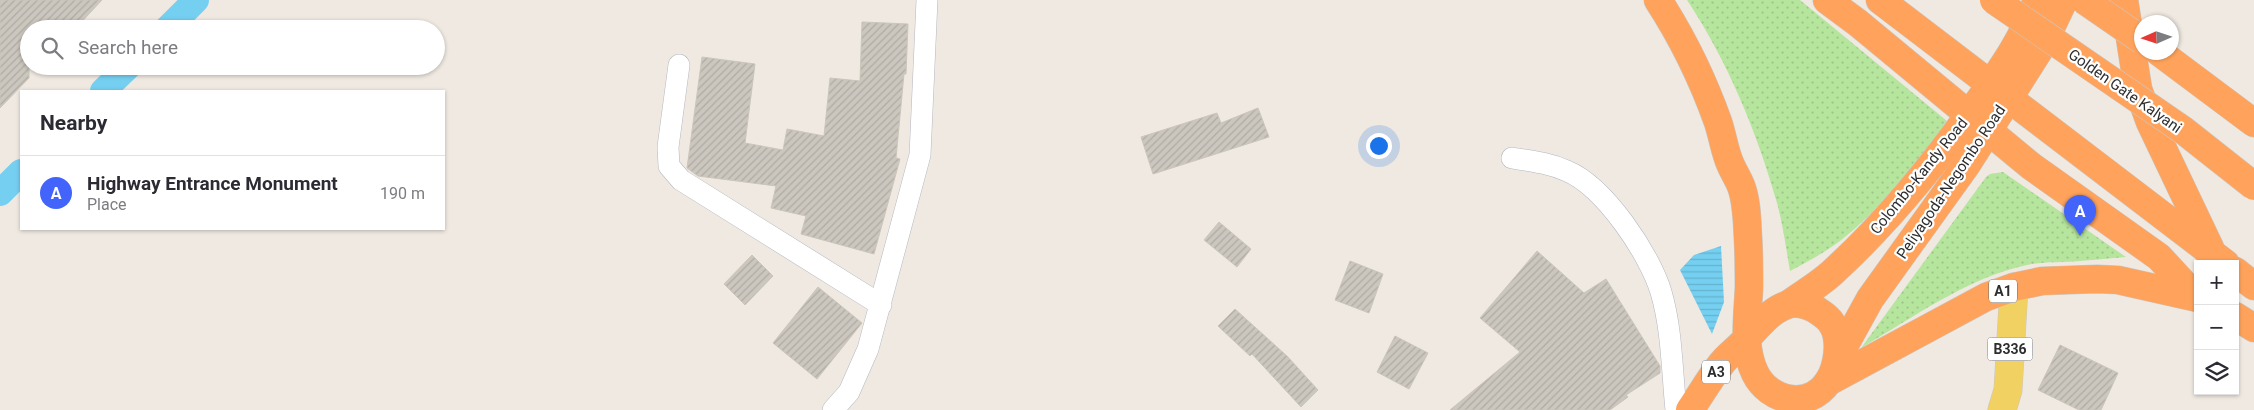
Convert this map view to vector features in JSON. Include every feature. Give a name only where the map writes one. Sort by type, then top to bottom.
[{"type":"highway","points":[[1658,0],[1679,36],[1705,91],[1718,123],[1728,160],[1742,187],[1748,238],[1747,339],[1753,367],[1759,380],[1787,405],[1814,395],[1832,372],[1838,340],[1832,324],[1811,307],[1802,303],[1789,304],[1771,313],[1747,339]]},
{"type":"highway","points":[[1827,0],[1858,23],[2031,166],[2158,257],[2194,295]]},
{"type":"highway","points":[[1880,0],[2219,258]]},
{"type":"highway","name":"Golden Gate Kalyani","points":[[1994,0],[2183,130],[2254,186]]},
{"type":"highway","name":"Colombo-Kandy Road","points":[[1789,304],[1834,272],[1886,218],[1945,149],[2014,50],[2028,24],[2037,0]]},
{"type":"highway","name":"Peliyagoda-Negombo Road","points":[[1832,372],[1851,331],[1870,299],[1967,164],[2043,44],[2064,0]]},
{"type":"highway","points":[[2084,0],[2134,34]]},
{"type":"highway","points":[[2124,0],[2138,89],[2150,122],[2219,258]]},
{"type":"highway","points":[[2170,60],[2254,123]]},
{"type":"highway","points":[[2239,274],[2254,286]]},
{"type":"highway","name":"A1","points":[[1832,372],[1986,297],[2014,287],[2042,281],[2118,280],[2194,297]]},
{"type":"highway","points":[[2239,319],[2254,328]]},
{"type":"highway","name":"A3","points":[[1690,410],[1722,362],[1747,339]]},
{"type":"main road","name":"B336","points":[[2002,410],[2008,390],[2014,287]]},
{"type":"street","points":[[833,410],[849,392],[868,349],[920,156],[927,0]]},
{"type":"street","points":[[679,65],[668,147],[669,166],[681,180],[881,305]]},
{"type":"street","points":[[1512,158],[1546,163],[1569,171],[1584,180],[1632,234],[1652,266],[1661,292],[1666,318],[1676,410]]},
{"type":"green space","points":[[1687,0],[1800,0],[1947,121],[1911,169],[1855,229],[1834,245],[1790,271],[1777,203],[1751,124],[1716,48]]},
{"type":"green space","points":[[2003,172],[2126,257],[2040,263],[2005,271],[1983,279],[1941,300],[1861,348],[1986,177],[1990,174]]},
{"type":"water","points":[[1721,246],[1724,302],[1712,334],[1680,270],[1694,255]]},
{"type":"building","points":[[0,0],[102,0],[83,20],[20,20],[20,75],[29,75],[29,78],[0,108]]},
{"type":"building","points":[[862,22],[908,24],[906,74],[904,74],[896,158],[900,159],[874,254],[801,234],[806,216],[771,208],[776,186],[698,176],[687,168],[702,57],[755,64],[745,143],[783,150],[787,129],[824,136],[830,78],[860,81]]},
{"type":"building","points":[[1258,108],[1269,137],[1153,174],[1141,137],[1217,113],[1221,123]]},
{"type":"building","points":[[1219,222],[1251,249],[1237,267],[1204,240]]},
{"type":"building","points":[[1537,251],[1584,293],[1606,279],[1660,366],[1660,373],[1626,395],[1628,397],[1610,410],[1450,410],[1520,352],[1480,318]]},
{"type":"building","points":[[752,255],[773,276],[745,305],[724,284]]},
{"type":"building","points":[[1350,261],[1383,274],[1369,313],[1335,300]]},
{"type":"building","points":[[818,287],[862,323],[817,379],[773,343]]},
{"type":"building","points":[[1235,309],[1287,356],[1318,390],[1301,407],[1252,354],[1250,356],[1218,326]]},
{"type":"building","points":[[1395,336],[1428,353],[1409,389],[1377,372]]},
{"type":"building","points":[[2060,345],[2118,373],[2101,410],[2079,410],[2038,390]]},
{"type":"waterway","points":[[176,20],[196,0]]},
{"type":"waterway","points":[[104,90],[120,75]]},
{"type":"waterway","points":[[0,193],[20,173]]},
{"type":"place","name":"Highway Entrance Monument","points":[[2080,236]]}]
